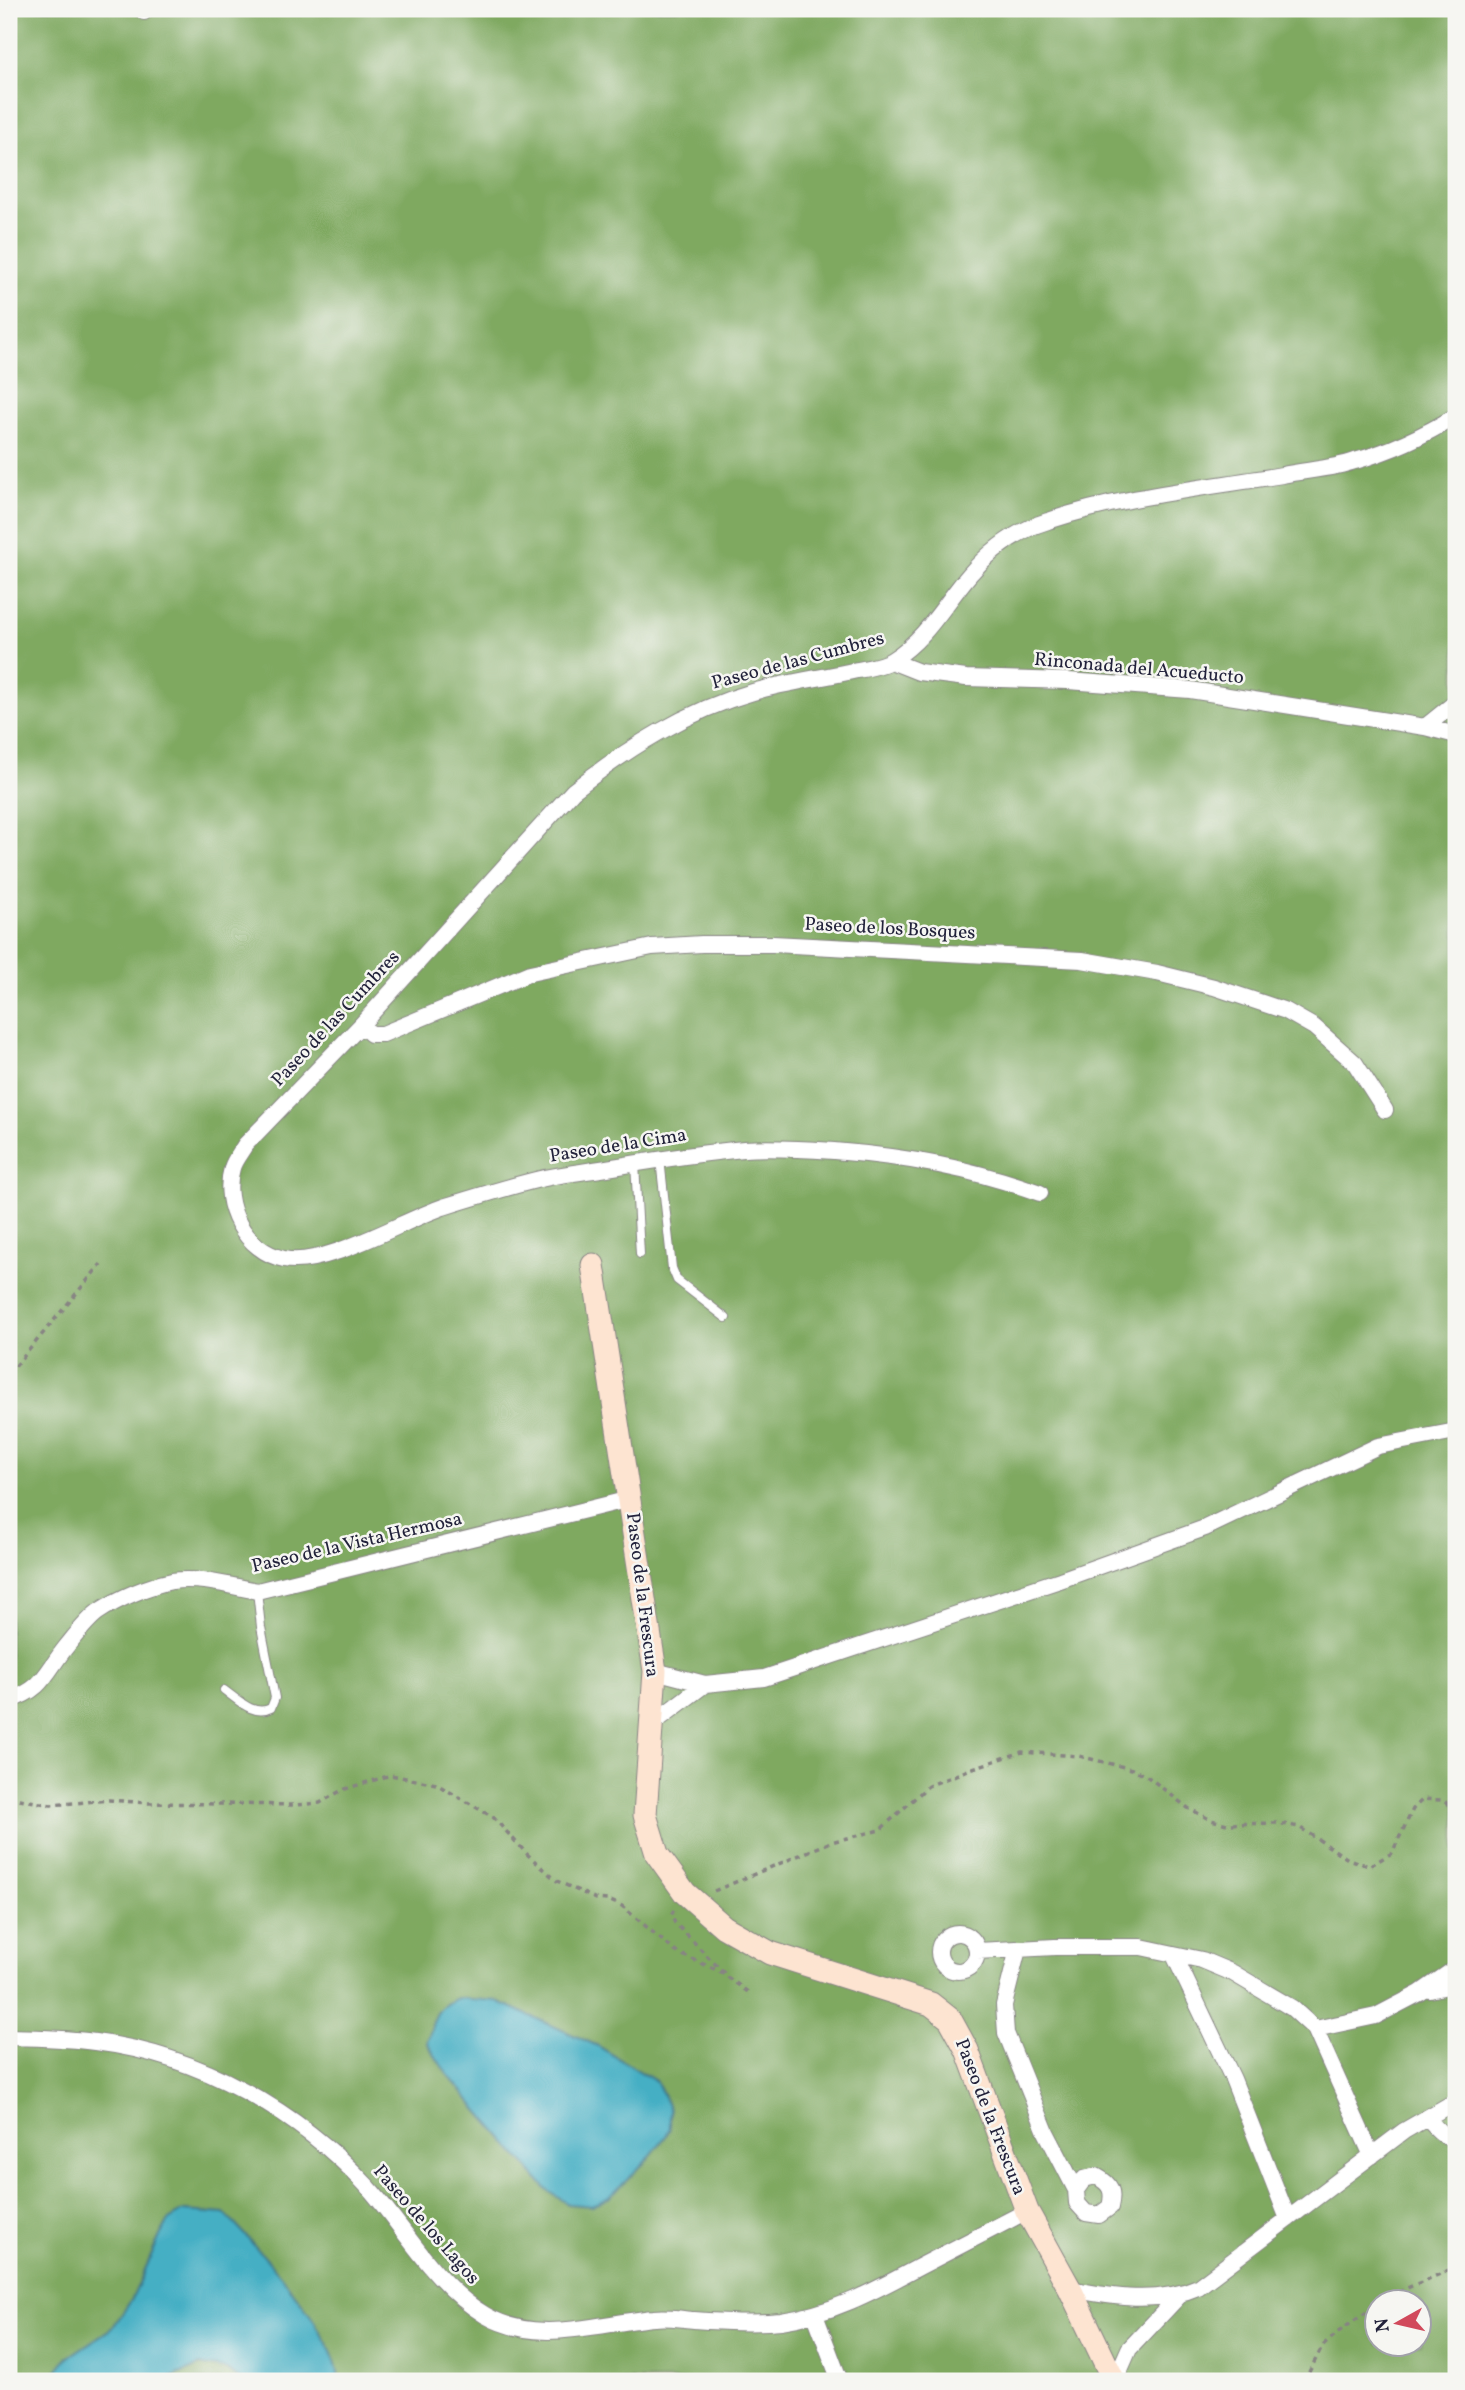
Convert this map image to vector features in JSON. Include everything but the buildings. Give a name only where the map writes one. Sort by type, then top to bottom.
[{"type":"street","name":"Paseo de las Cumbres","points":[[233,1210],[229,1187],[232,1166],[245,1145],[361,1025],[573,791],[609,763],[654,734],[704,709],[754,691],[891,661],[940,616],[968,575],[987,555],[1009,539],[1045,522],[1077,512],[1138,500],[1353,462],[1392,448],[1456,416]]},
{"type":"street","name":"Rinconada del Acueducto","points":[[891,661],[919,672],[966,678],[1068,681],[1190,690],[1425,727],[1456,735]]},
{"type":"street","points":[[1425,727],[1456,702]]},
{"type":"street","name":"Paseo de los Bosques","points":[[361,1025],[371,1034],[383,1034],[530,973],[652,947],[773,944],[1082,960],[1214,986],[1286,1011],[1314,1027],[1355,1063],[1385,1110]]},
{"type":"street","name":"Paseo de la Cima","points":[[233,1210],[241,1228],[260,1248],[284,1259],[304,1260],[332,1253],[454,1204],[541,1179],[660,1159],[746,1149],[807,1149],[883,1155],[953,1166],[999,1178],[1040,1193]]},
{"type":"street","name":"Paseo de la Frescura","points":[[593,1265],[655,1671],[645,1815],[657,1854],[691,1898],[724,1927],[770,1953],[931,2004],[950,2019],[967,2050],[1027,2211],[1070,2289],[1114,2381]]},
{"type":"street","points":[[655,1671],[705,1684],[764,1678],[1060,1580],[1205,1528],[1378,1446],[1456,1431]]},
{"type":"street","name":"Paseo de la Vista Hermosa","points":[[9,1700],[23,1696],[45,1678],[65,1648],[97,1613],[139,1591],[174,1581],[202,1582],[257,1591],[630,1499]]},
{"type":"street","points":[[652,1724],[705,1684]]},
{"type":"street","points":[[978,1951],[1141,1947],[1202,1960],[1233,1973],[1292,2008],[1315,2029],[1372,2157]]},
{"type":"street","points":[[1018,1949],[1004,2005],[1006,2033],[1046,2132],[1076,2190]]},
{"type":"street","points":[[1174,1955],[1233,2079],[1288,2219]]},
{"type":"street","points":[[1315,2029],[1376,2017],[1420,1993],[1456,1968]]},
{"type":"street","points":[[1420,1993],[1456,1984]]},
{"type":"street","name":"Paseo de los Lagos","points":[[9,2037],[95,2042],[134,2049],[174,2060],[255,2095],[298,2124],[334,2154],[369,2189],[463,2301],[488,2317],[517,2328],[550,2332],[657,2317],[742,2323],[815,2315],[850,2303],[1027,2211]]},
{"type":"street","points":[[1114,2381],[1129,2349],[1179,2296],[1198,2287],[1404,2131],[1456,2101]]},
{"type":"street","points":[[1427,2118],[1441,2133],[1450,2139],[1456,2139]]},
{"type":"street","points":[[1070,2289],[1118,2298],[1179,2296]]},
{"type":"street","points":[[815,2315],[840,2381]]},
{"type":"lane","points":[[660,1159],[672,1268],[677,1280],[726,1318]]},
{"type":"lane","points":[[635,1163],[640,1254]]},
{"type":"lane","points":[[224,1690],[254,1710],[263,1712],[271,1708],[275,1698],[257,1591]]},
{"type":"path","points":[[9,1374],[102,1264]]},
{"type":"path","points":[[748,1992],[727,1976],[675,1923],[671,1915],[676,1907],[691,1898],[723,1888],[831,1842],[880,1830],[928,1786],[1022,1752],[1079,1756],[1132,1769],[1148,1777],[1188,1808],[1211,1820],[1227,1824],[1278,1823],[1299,1827],[1348,1858],[1369,1866],[1392,1853],[1413,1809],[1423,1799],[1443,1800],[1456,1810]]},
{"type":"path","points":[[9,1797],[51,1805],[109,1800],[296,1805],[320,1803],[342,1790],[391,1775],[436,1784],[493,1817],[527,1854],[557,1881],[596,1899],[608,1900],[622,1906],[676,1952],[727,1976]]},
{"type":"path","points":[[1407,2288],[1456,2267]]},
{"type":"path","points":[[1304,2381],[1323,2346],[1336,2333],[1364,2313]]},
{"type":"green space","points":[[9,9],[1456,9],[1456,2381],[9,2381]]},
{"type":"water","points":[[457,1998],[497,2001],[598,2046],[657,2082],[670,2110],[670,2128],[647,2160],[610,2197],[592,2206],[568,2204],[547,2190],[447,2074],[427,2043],[433,2021],[439,2011]]},
{"type":"water","points":[[184,2211],[225,2214],[256,2248],[311,2316],[335,2361],[339,2381],[242,2381],[227,2370],[200,2365],[164,2381],[52,2381],[51,2378],[67,2358],[113,2327],[132,2299],[169,2220]]}]
